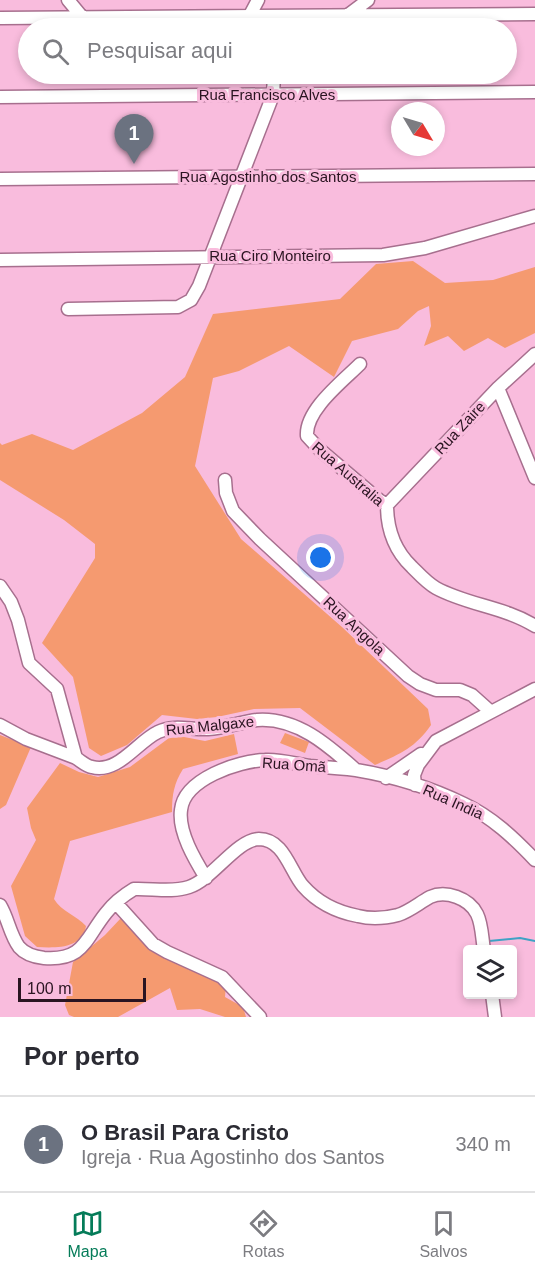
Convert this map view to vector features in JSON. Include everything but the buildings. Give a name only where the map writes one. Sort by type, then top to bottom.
[{"type":"street","points":[[68,0],[83,18]]},
{"type":"street","points":[[250,15],[258,0]]},
{"type":"street","points":[[348,15],[368,0]]},
{"type":"street","points":[[317,18],[348,15],[535,14]]},
{"type":"street","points":[[0,18],[250,15],[261,18]]},
{"type":"street","points":[[68,309],[178,307],[191,300],[243,178],[273,95],[274,84]]},
{"type":"street","name":"Rua Francisco Alves","points":[[0,97],[535,92]]},
{"type":"street","name":"Rua Agostinho dos Santos","points":[[0,179],[535,174]]},
{"type":"street","name":"Rua Ciro Monteiro","points":[[0,260],[383,255],[425,248],[535,216]]},
{"type":"street","name":"Rua Zaire","points":[[387,505],[498,388],[535,354]]},
{"type":"street","name":"Rua Australia","points":[[360,364],[311,416],[307,436],[319,449],[387,505],[387,523],[395,546],[405,561],[435,588],[506,612],[535,626]]},
{"type":"street","points":[[498,388],[535,478]]},
{"type":"street","name":"Rua Angola","points":[[225,480],[226,493],[233,511],[260,539],[408,676],[436,690],[460,690],[472,695],[491,712]]},
{"type":"street","points":[[0,586],[11,602],[18,620],[29,663],[57,689],[76,758]]},
{"type":"street","points":[[386,778],[436,741],[535,689]]},
{"type":"street","name":"Rua Malgaxe","points":[[76,758],[91,767],[106,768],[125,757],[159,731],[177,727],[195,729],[229,727],[255,720],[268,720],[285,722],[325,743],[356,770]]},
{"type":"street","points":[[0,726],[26,739],[76,758]]},
{"type":"street","points":[[415,785],[414,775],[418,765],[436,741]]},
{"type":"street","name":"Rua Omã","points":[[206,878],[192,856],[180,810],[189,792],[206,778],[234,766],[265,760],[356,770]]},
{"type":"street","name":"Rua India","points":[[356,770],[415,785],[462,802],[486,815],[535,860]]},
{"type":"street","points":[[0,905],[20,948],[27,954],[59,958],[75,954],[84,947],[106,913],[134,890],[189,887],[206,878],[240,847],[262,839],[278,846],[304,888],[322,903],[340,912],[361,917],[383,918],[400,914],[431,897],[445,894],[458,897],[470,904],[477,914],[483,945]]},
{"type":"street","points":[[116,903],[153,944],[222,977],[260,1017]]},
{"type":"street","points":[[493,999],[495,1017]]},
{"type":"shaded area","points":[[413,261],[445,283],[493,280],[535,267],[535,333],[505,348],[488,338],[464,351],[448,336],[424,346],[431,326],[429,306],[418,311],[398,329],[352,341],[334,377],[289,346],[239,371],[213,378],[195,466],[241,539],[342,627],[428,709],[431,725],[406,750],[375,765],[300,708],[254,709],[197,719],[162,715],[127,745],[101,756],[89,748],[73,677],[42,643],[95,558],[95,544],[64,520],[0,480],[0,443],[2,445],[32,434],[73,450],[142,413],[185,377],[213,314],[340,299],[376,264]]},
{"type":"shaded area","points":[[285,733],[309,742],[305,753],[280,743]]},
{"type":"shaded area","points":[[234,734],[238,754],[183,769],[174,789],[172,812],[70,841],[54,899],[86,926],[80,939],[67,946],[37,947],[25,936],[11,886],[36,840],[27,808],[60,763],[79,772],[98,777],[130,767],[169,738],[184,737],[205,741]]},
{"type":"shaded area","points":[[0,735],[31,747],[6,805],[0,809]]},
{"type":"shaded area","points":[[121,918],[160,955],[226,985],[225,997],[243,1007],[246,1017],[225,1017],[200,1009],[177,1010],[170,988],[118,1017],[69,1015],[65,1005],[73,962]]},
{"type":"waterway","points":[[489,941],[520,938],[535,941]]},
{"type":"place","name":"O Brasil Para Cristo","points":[[134,164]]}]
